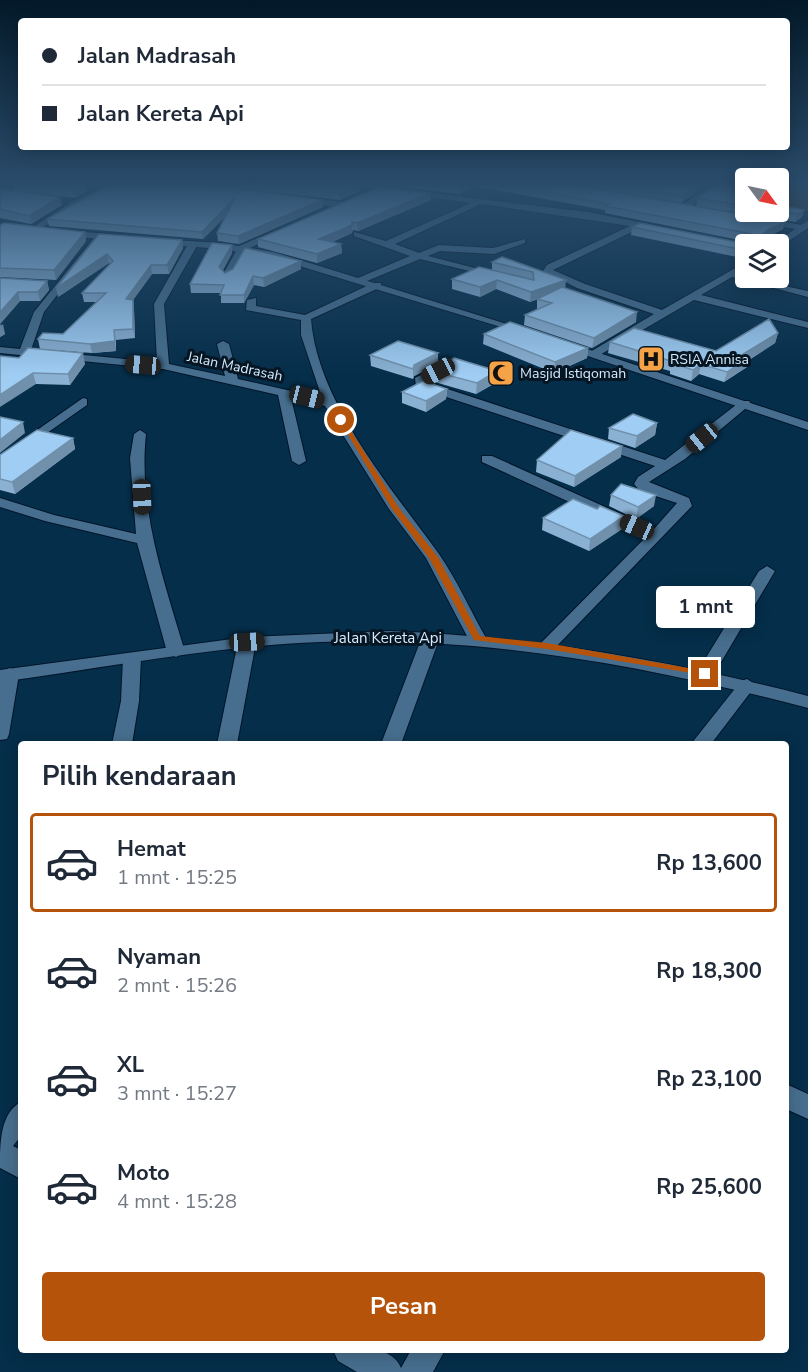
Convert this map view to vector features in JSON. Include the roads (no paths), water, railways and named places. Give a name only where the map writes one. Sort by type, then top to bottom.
[{"type":"street","points":[[24,353],[39,312],[88,248]]},
{"type":"street","points":[[163,366],[159,304],[191,248]]},
{"type":"street","points":[[227,276],[242,248]]},
{"type":"street","points":[[242,248],[362,280],[538,336]]},
{"type":"street","points":[[395,248],[506,280]]},
{"type":"street","points":[[362,280],[418,256],[444,248]]},
{"type":"street","points":[[444,248],[494,251],[503,248]]},
{"type":"street","points":[[590,248],[550,267],[548,272],[581,286],[660,313]]},
{"type":"street","points":[[594,354],[660,313],[735,271]]},
{"type":"street","points":[[730,274],[808,294]]},
{"type":"street","points":[[47,284],[59,285]]},
{"type":"street","points":[[252,300],[252,309],[306,318],[377,285]]},
{"type":"street","points":[[691,296],[805,325]]},
{"type":"street","points":[[308,304],[331,305]]},
{"type":"street","points":[[306,318],[307,335],[330,403],[396,509],[433,557],[477,638]]},
{"type":"street","points":[[550,339],[808,426]]},
{"type":"street","points":[[223,344],[232,380]]},
{"type":"street","name":"Jalan Madrasah","points":[[0,350],[163,366],[330,403]]},
{"type":"street","points":[[458,360],[419,381],[420,384],[666,465]]},
{"type":"street","points":[[284,392],[289,425],[299,461]]},
{"type":"street","points":[[0,462],[83,402]]},
{"type":"street","points":[[547,646],[685,506],[684,501],[641,484],[643,480],[745,404]]},
{"type":"street","points":[[140,434],[137,458],[144,540],[176,652]]},
{"type":"street","points":[[487,459],[657,536]]},
{"type":"street","points":[[0,502],[50,518],[144,540]]},
{"type":"street","points":[[705,674],[767,571]]},
{"type":"street","points":[[393,741],[431,637]]},
{"type":"street","name":"Jalan Kereta Api","points":[[5,675],[247,642],[477,638],[547,646],[705,674],[808,702]]},
{"type":"street","points":[[227,741],[247,642]]},
{"type":"street","points":[[123,741],[130,701],[132,658]]},
{"type":"street","points":[[0,734],[5,675]]},
{"type":"street","points":[[703,741],[747,685]]},
{"type":"street","points":[[789,1098],[808,1107]]},
{"type":"street","points":[[0,1141],[18,1119]]},
{"type":"street","points":[[0,1153],[18,1163]]},
{"type":"street","points":[[354,1353],[387,1372]]},
{"type":"street","points":[[415,1372],[427,1353]]},
{"type":"place","name":"RSIA Annisa","points":[[651,359]]},
{"type":"place","name":"Masjid Istiqomah","points":[[501,373]]}]
